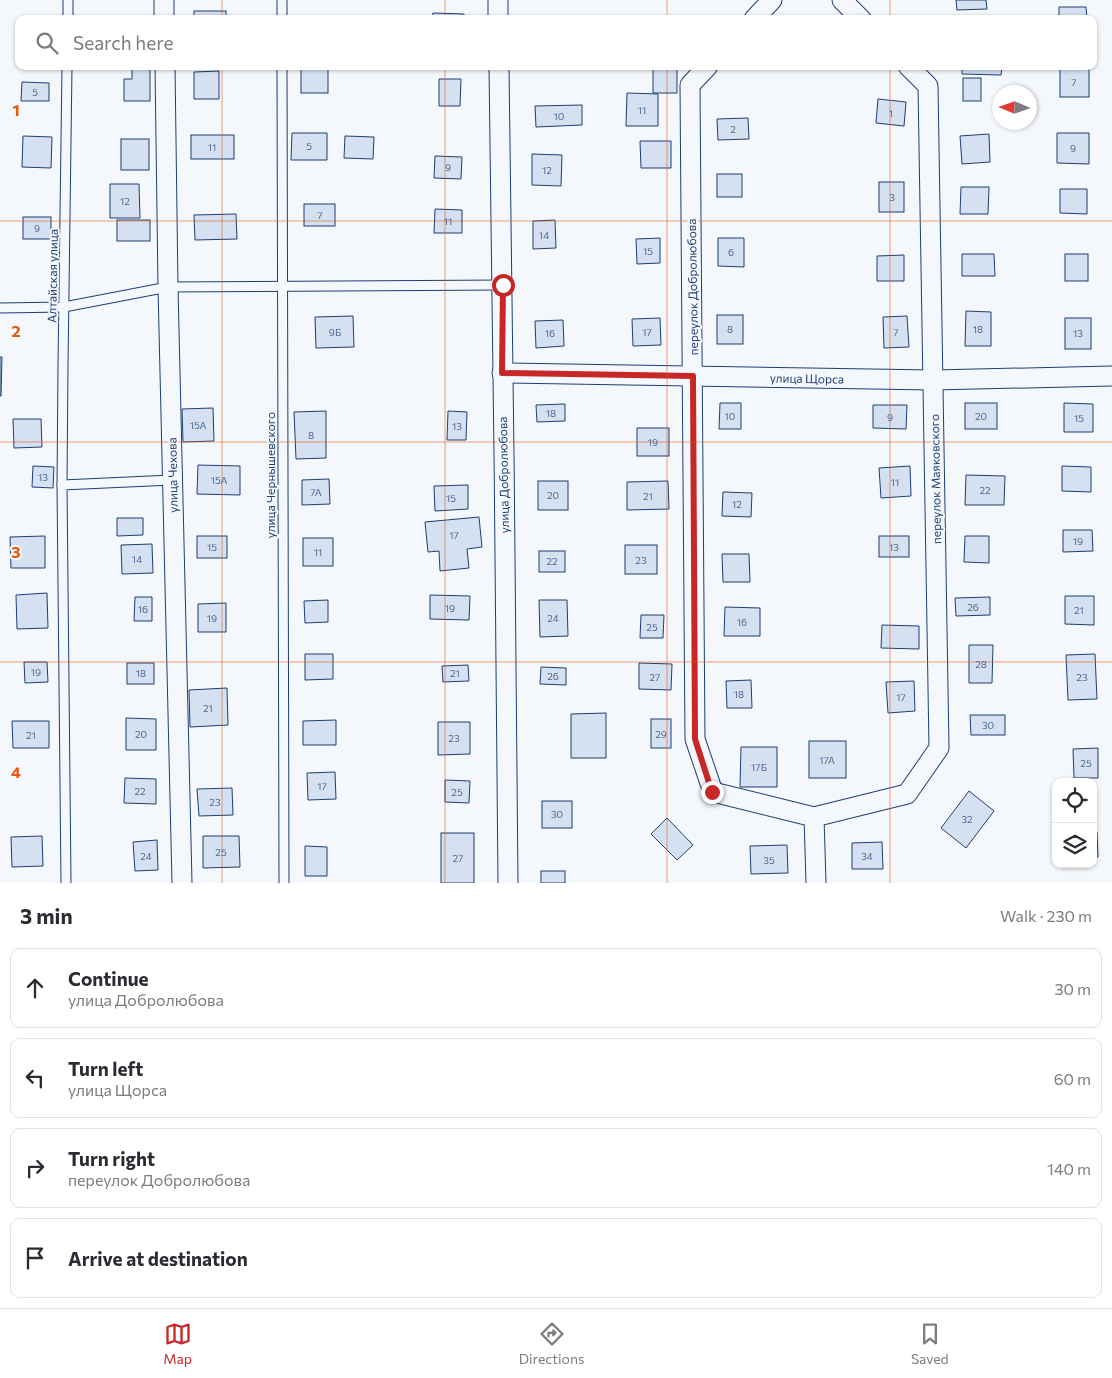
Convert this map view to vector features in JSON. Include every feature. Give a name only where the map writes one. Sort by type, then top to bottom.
[{"type":"street","points":[[164,0],[164,15]]},
{"type":"street","points":[[498,0],[498,15]]},
{"type":"street","points":[[758,15],[772,0]]},
{"type":"street","points":[[842,0],[857,15]]},
{"type":"street","name":"улица Чехова","points":[[165,70],[172,480],[182,883]]},
{"type":"street","name":"улица Добролюбова","points":[[499,70],[503,285],[502,373],[508,883]]},
{"type":"street","name":"переулок Добролюбова","points":[[704,70],[690,85],[695,739],[712,792],[814,817]]},
{"type":"street","name":"переулок Маяковского","points":[[814,817],[907,794],[939,748],[928,86],[912,70]]},
{"type":"street","name":"улица Щорса","points":[[502,373],[934,380],[1112,376]]},
{"type":"street","points":[[814,817],[816,883]]},
{"type":"lane","points":[[68,0],[68,15]]},
{"type":"lane","points":[[282,0],[282,15]]},
{"type":"lane","name":"Алтайская улица","points":[[66,883],[62,485],[67,70]]},
{"type":"lane","name":"улица Чернышевского","points":[[282,70],[284,883]]},
{"type":"lane","points":[[0,308],[64,307],[168,287],[503,285]]},
{"type":"lane","points":[[62,485],[172,480]]},
{"type":"building","points":[[956,0],[986,0],[987,9],[957,10]]},
{"type":"building","points":[[1059,7],[1086,7],[1087,15],[1059,15]]},
{"type":"building","points":[[194,11],[226,11],[226,15],[194,15]]},
{"type":"building","points":[[433,13],[464,14],[464,15],[433,15]]},
{"type":"building","points":[[132,70],[150,70],[150,101],[124,101],[124,79],[132,79]]},
{"type":"building","points":[[301,70],[328,70],[328,93],[301,93]]},
{"type":"building","points":[[653,70],[677,70],[677,93],[653,93]]},
{"type":"building","points":[[962,70],[1002,70],[1001,75],[962,74]]},
{"type":"building","points":[[1060,70],[1089,70],[1089,97],[1060,97]]},
{"type":"building","points":[[219,71],[219,99],[194,99],[194,72]]},
{"type":"building","points":[[963,78],[981,78],[981,101],[963,101]]},
{"type":"building","points":[[439,79],[461,79],[460,106],[439,106]]},
{"type":"building","points":[[22,82],[49,83],[49,101],[21,101]]},
{"type":"building","points":[[627,93],[658,94],[658,126],[626,126]]},
{"type":"building","points":[[878,99],[906,102],[904,126],[876,123]]},
{"type":"building","points":[[582,105],[582,125],[536,127],[535,106]]},
{"type":"building","points":[[748,118],[749,139],[718,140],[717,119]]},
{"type":"building","points":[[292,133],[327,133],[327,160],[291,160]]},
{"type":"building","points":[[1057,133],[1089,133],[1089,164],[1057,163]]},
{"type":"building","points":[[989,134],[990,162],[962,164],[960,136]]},
{"type":"building","points":[[191,135],[234,135],[234,159],[191,159]]},
{"type":"building","points":[[23,136],[52,137],[51,168],[22,167]]},
{"type":"building","points":[[345,136],[374,137],[373,159],[344,158]]},
{"type":"building","points":[[121,139],[149,139],[149,170],[121,170]]},
{"type":"building","points":[[640,141],[671,141],[671,168],[641,168]]},
{"type":"building","points":[[532,154],[562,155],[561,186],[532,185]]},
{"type":"building","points":[[435,156],[462,157],[461,179],[434,178]]},
{"type":"building","points":[[717,174],[742,174],[742,197],[717,197]]},
{"type":"building","points":[[879,182],[904,182],[904,212],[879,212]]},
{"type":"building","points":[[110,184],[139,184],[140,218],[110,218]]},
{"type":"building","points":[[961,187],[989,187],[988,214],[960,214]]},
{"type":"building","points":[[1060,189],[1087,189],[1087,214],[1060,213]]},
{"type":"building","points":[[304,204],[335,204],[335,226],[304,226]]},
{"type":"building","points":[[435,209],[462,210],[462,233],[434,233]]},
{"type":"building","points":[[236,214],[237,239],[195,240],[194,215]]},
{"type":"building","points":[[23,217],[51,217],[51,239],[23,239]]},
{"type":"building","points":[[117,220],[150,220],[150,241],[117,241]]},
{"type":"building","points":[[555,220],[556,248],[533,249],[533,221]]},
{"type":"building","points":[[660,238],[660,263],[637,264],[636,239]]},
{"type":"building","points":[[718,238],[744,238],[744,267],[718,266]]},
{"type":"building","points":[[962,254],[994,254],[995,276],[962,276]]},
{"type":"building","points":[[1065,254],[1088,254],[1088,281],[1065,281]]},
{"type":"building","points":[[904,255],[904,281],[877,281],[877,256]]},
{"type":"building","points":[[966,311],[991,312],[991,346],[965,346]]},
{"type":"building","points":[[717,315],[743,315],[743,344],[717,344]]},
{"type":"building","points":[[353,316],[354,347],[316,348],[315,317]]},
{"type":"building","points":[[907,316],[909,347],[884,348],[883,317]]},
{"type":"building","points":[[660,318],[661,345],[633,346],[632,319]]},
{"type":"building","points":[[1065,318],[1091,318],[1091,349],[1065,349]]},
{"type":"building","points":[[563,320],[564,346],[536,348],[535,321]]},
{"type":"building","points":[[0,357],[2,357],[1,396],[0,396]]},
{"type":"building","points":[[720,403],[741,403],[741,429],[719,429]]},
{"type":"building","points":[[965,403],[997,403],[997,429],[965,429]]},
{"type":"building","points":[[1064,403],[1093,404],[1093,432],[1064,432]]},
{"type":"building","points":[[565,404],[565,421],[537,422],[536,405]]},
{"type":"building","points":[[873,405],[907,405],[906,429],[873,428]]},
{"type":"building","points":[[213,408],[214,441],[183,442],[182,409]]},
{"type":"building","points":[[326,411],[326,458],[296,459],[294,412]]},
{"type":"building","points":[[448,411],[467,412],[466,440],[447,440]]},
{"type":"building","points":[[13,419],[41,419],[42,447],[14,448]]},
{"type":"building","points":[[637,428],[669,428],[669,456],[637,456]]},
{"type":"building","points":[[198,465],[240,466],[240,495],[197,494]]},
{"type":"building","points":[[33,466],[54,467],[53,488],[32,487]]},
{"type":"building","points":[[910,466],[911,496],[881,498],[879,468]]},
{"type":"building","points":[[1062,466],[1091,467],[1091,492],[1062,491]]},
{"type":"building","points":[[966,475],[1005,476],[1004,505],[965,505]]},
{"type":"building","points":[[329,479],[330,504],[302,505],[302,480]]},
{"type":"building","points":[[538,481],[568,481],[568,510],[538,510]]},
{"type":"building","points":[[668,481],[669,509],[627,510],[627,482]]},
{"type":"building","points":[[468,485],[468,509],[435,511],[434,486]]},
{"type":"building","points":[[723,492],[752,493],[751,517],[722,516]]},
{"type":"building","points":[[479,517],[482,547],[467,549],[469,568],[440,571],[439,551],[428,552],[425,522]]},
{"type":"building","points":[[117,518],[143,518],[143,535],[117,536]]},
{"type":"building","points":[[1063,530],[1092,530],[1093,551],[1063,552]]},
{"type":"building","points":[[45,536],[45,568],[11,568],[10,537]]},
{"type":"building","points":[[197,536],[227,536],[227,558],[197,558]]},
{"type":"building","points":[[879,536],[909,536],[909,557],[879,557]]},
{"type":"building","points":[[965,536],[989,536],[989,563],[964,562]]},
{"type":"building","points":[[303,538],[333,538],[333,566],[303,566]]},
{"type":"building","points":[[152,544],[153,573],[122,574],[121,545]]},
{"type":"building","points":[[625,545],[657,545],[657,574],[625,574]]},
{"type":"building","points":[[539,551],[565,551],[565,572],[539,572]]},
{"type":"building","points":[[722,554],[749,554],[750,582],[723,582]]},
{"type":"building","points":[[47,593],[48,628],[17,629],[16,595]]},
{"type":"building","points":[[430,595],[470,596],[469,620],[430,619]]},
{"type":"building","points":[[1065,596],[1094,596],[1094,625],[1065,624]]},
{"type":"building","points":[[135,597],[152,597],[152,621],[134,621]]},
{"type":"building","points":[[990,597],[990,615],[956,616],[955,598]]},
{"type":"building","points":[[328,600],[328,622],[305,623],[304,601]]},
{"type":"building","points":[[539,600],[567,600],[568,636],[540,637]]},
{"type":"building","points":[[226,603],[226,632],[198,632],[198,604]]},
{"type":"building","points":[[725,607],[760,608],[760,636],[724,636]]},
{"type":"building","points":[[641,615],[664,615],[663,638],[640,638]]},
{"type":"building","points":[[882,625],[919,626],[919,649],[881,648]]},
{"type":"building","points":[[969,645],[993,645],[992,683],[969,683]]},
{"type":"building","points":[[305,654],[333,654],[333,679],[305,680]]},
{"type":"building","points":[[1095,654],[1097,699],[1068,700],[1066,655]]},
{"type":"building","points":[[24,662],[47,662],[48,682],[25,683]]},
{"type":"building","points":[[127,663],[154,663],[154,684],[127,684]]},
{"type":"building","points":[[639,663],[672,664],[671,690],[639,689]]},
{"type":"building","points":[[468,665],[469,681],[443,682],[442,666]]},
{"type":"building","points":[[541,667],[566,668],[566,685],[540,684]]},
{"type":"building","points":[[751,680],[752,708],[727,708],[726,681]]},
{"type":"building","points":[[914,681],[915,711],[888,713],[886,682]]},
{"type":"building","points":[[227,688],[228,725],[190,727],[189,690]]},
{"type":"building","points":[[606,713],[606,758],[571,758],[571,714]]},
{"type":"building","points":[[970,715],[1005,715],[1005,735],[971,735]]},
{"type":"building","points":[[126,718],[156,719],[156,750],[126,750]]},
{"type":"building","points":[[651,719],[671,719],[671,748],[651,748]]},
{"type":"building","points":[[336,720],[336,745],[303,745],[303,721]]},
{"type":"building","points":[[12,721],[49,721],[49,748],[13,748]]},
{"type":"building","points":[[438,722],[470,722],[470,754],[438,755]]},
{"type":"building","points":[[809,741],[846,741],[846,778],[809,778]]},
{"type":"building","points":[[741,747],[777,747],[777,787],[740,787]]},
{"type":"building","points":[[1098,748],[1098,778],[1074,778],[1073,749]]},
{"type":"building","points":[[335,772],[336,799],[308,800],[307,773]]},
{"type":"building","points":[[125,778],[156,779],[156,804],[124,803]]},
{"type":"building","points":[[445,780],[470,781],[469,803],[445,802]]},
{"type":"building","points":[[232,788],[233,815],[199,816],[197,789]]},
{"type":"building","points":[[969,791],[994,811],[966,848],[941,828]]},
{"type":"building","points":[[542,801],[572,801],[572,828],[542,828]]},
{"type":"building","points":[[667,818],[693,845],[677,860],[651,834]]},
{"type":"building","points":[[441,833],[474,833],[474,883],[441,883]]},
{"type":"building","points":[[42,836],[43,866],[12,867],[11,837]]},
{"type":"building","points":[[203,836],[239,836],[240,867],[203,868]]},
{"type":"building","points":[[157,840],[158,870],[135,871],[133,842]]},
{"type":"building","points":[[882,842],[883,869],[852,869],[852,843]]},
{"type":"building","points":[[787,845],[788,873],[751,874],[750,846]]},
{"type":"building","points":[[305,846],[327,847],[327,876],[305,876]]},
{"type":"building","points":[[541,871],[565,871],[565,883],[541,883]]},
{"type":"route","points":[[503,285],[502,373],[693,376],[695,739],[712,792]]}]
